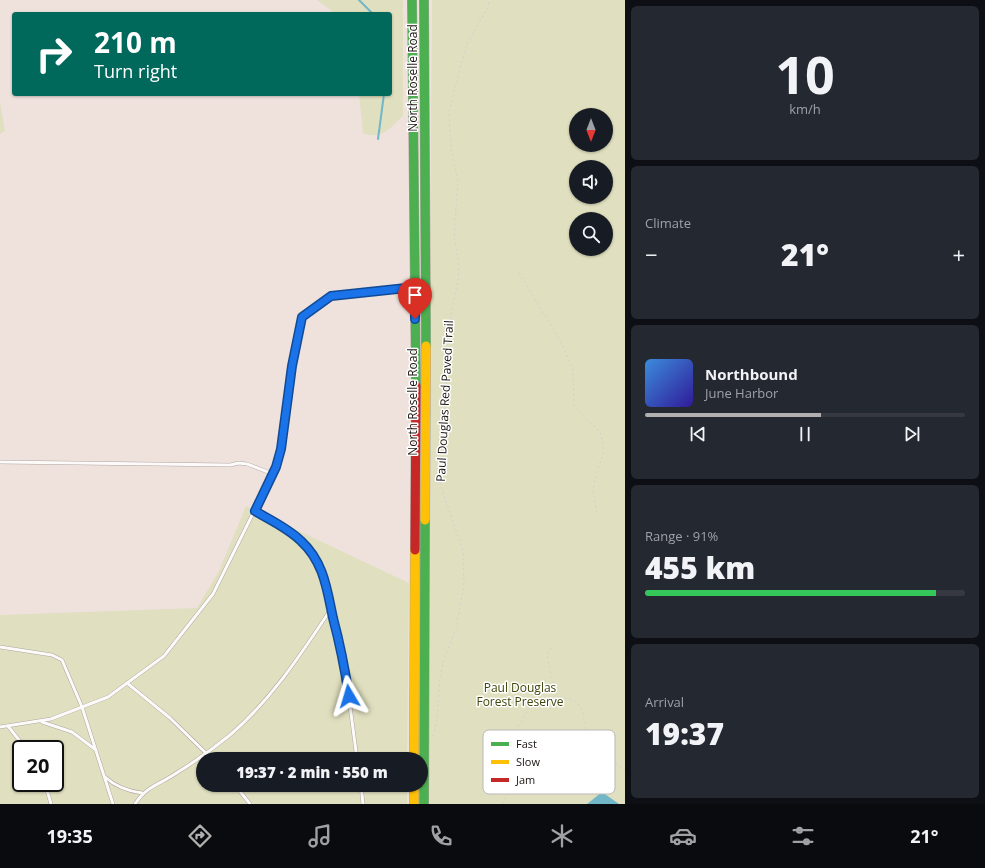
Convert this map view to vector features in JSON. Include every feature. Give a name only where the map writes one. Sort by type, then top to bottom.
[{"type":"main road","name":"North Roselle Road","points":[[412,0],[416,287],[414,752]]},
{"type":"main road","name":"North Roselle Road","points":[[424,0],[426,301],[424,804]]},
{"type":"main road","points":[[414,792],[414,804]]},
{"type":"lane","points":[[0,727],[51,719],[108,697],[164,656],[213,594],[273,474],[281,449],[292,366],[302,317],[331,296],[416,287]]},
{"type":"lane","points":[[0,462],[230,465],[239,463],[273,474]]},
{"type":"lane","points":[[255,511],[277,523],[301,541],[320,568],[328,588],[331,609],[345,668],[356,752]]},
{"type":"lane","points":[[208,752],[231,734],[276,689],[331,609]]},
{"type":"lane","points":[[0,647],[52,655],[62,660],[82,707],[113,804]]},
{"type":"lane","points":[[127,683],[170,718],[206,752]]},
{"type":"lane","points":[[40,721],[72,732],[96,750]]},
{"type":"lane","points":[[8,726],[19,740]]},
{"type":"lane","points":[[135,804],[142,793],[196,760]]},
{"type":"lane","points":[[105,778],[113,784],[126,790],[142,793]]},
{"type":"lane","points":[[47,792],[52,804]]},
{"type":"lane","points":[[240,792],[250,804]]},
{"type":"lane","points":[[361,792],[362,804]]},
{"type":"path","name":"Paul Douglas Red Paved Trail","points":[[432,738],[437,722],[443,665],[456,629],[464,585],[463,551],[440,484],[450,314],[458,281],[459,267],[454,235],[458,181],[450,148],[449,112],[463,57],[488,7],[489,0]]},
{"type":"path","points":[[519,273],[560,340],[573,370],[574,407],[600,432],[604,451],[593,490],[597,513]]},
{"type":"path","points":[[551,648],[547,654],[548,664],[556,696]]},
{"type":"path","points":[[516,730],[530,708],[541,700],[556,696],[575,701],[582,709],[586,730]]},
{"type":"path","points":[[615,763],[625,770]]},
{"type":"path","points":[[503,804],[508,794]]},
{"type":"green space","points":[[317,0],[403,0],[403,116],[385,132],[375,135],[363,133],[359,96],[392,96],[392,12],[333,12]]},
{"type":"green space","name":"Paul Douglas Forest Preserve","points":[[432,0],[625,0],[625,804],[414,804],[414,792],[428,792],[428,752],[414,752],[414,620],[430,619],[429,402]]},
{"type":"green space","points":[[0,102],[5,131],[0,134]]},
{"type":"green space","points":[[246,506],[409,583],[407,752],[196,752],[196,792],[407,792],[407,804],[0,804],[0,615],[197,608],[219,571]]},
{"type":"water","points":[[600,794],[605,794],[619,804],[587,804]]},
{"type":"waterway","points":[[359,0],[371,12]]},
{"type":"waterway","points":[[378,139],[384,96]]},
{"type":"traffic: fast","points":[[412,0],[416,386]]},
{"type":"traffic: fast","points":[[424,0],[426,346]]},
{"type":"traffic: fast","points":[[424,804],[425,520]]},
{"type":"traffic: slow","points":[[425,520],[426,346]]},
{"type":"traffic: slow","points":[[414,752],[415,550]]},
{"type":"traffic: slow","points":[[414,792],[414,804]]},
{"type":"traffic: jam","points":[[415,550],[416,386]]},
{"type":"route","points":[[349,696],[345,668],[331,609],[328,588],[320,568],[301,541],[277,523],[255,511],[276,467],[281,449],[292,366],[302,317],[331,296],[416,287],[415,319]]}]
